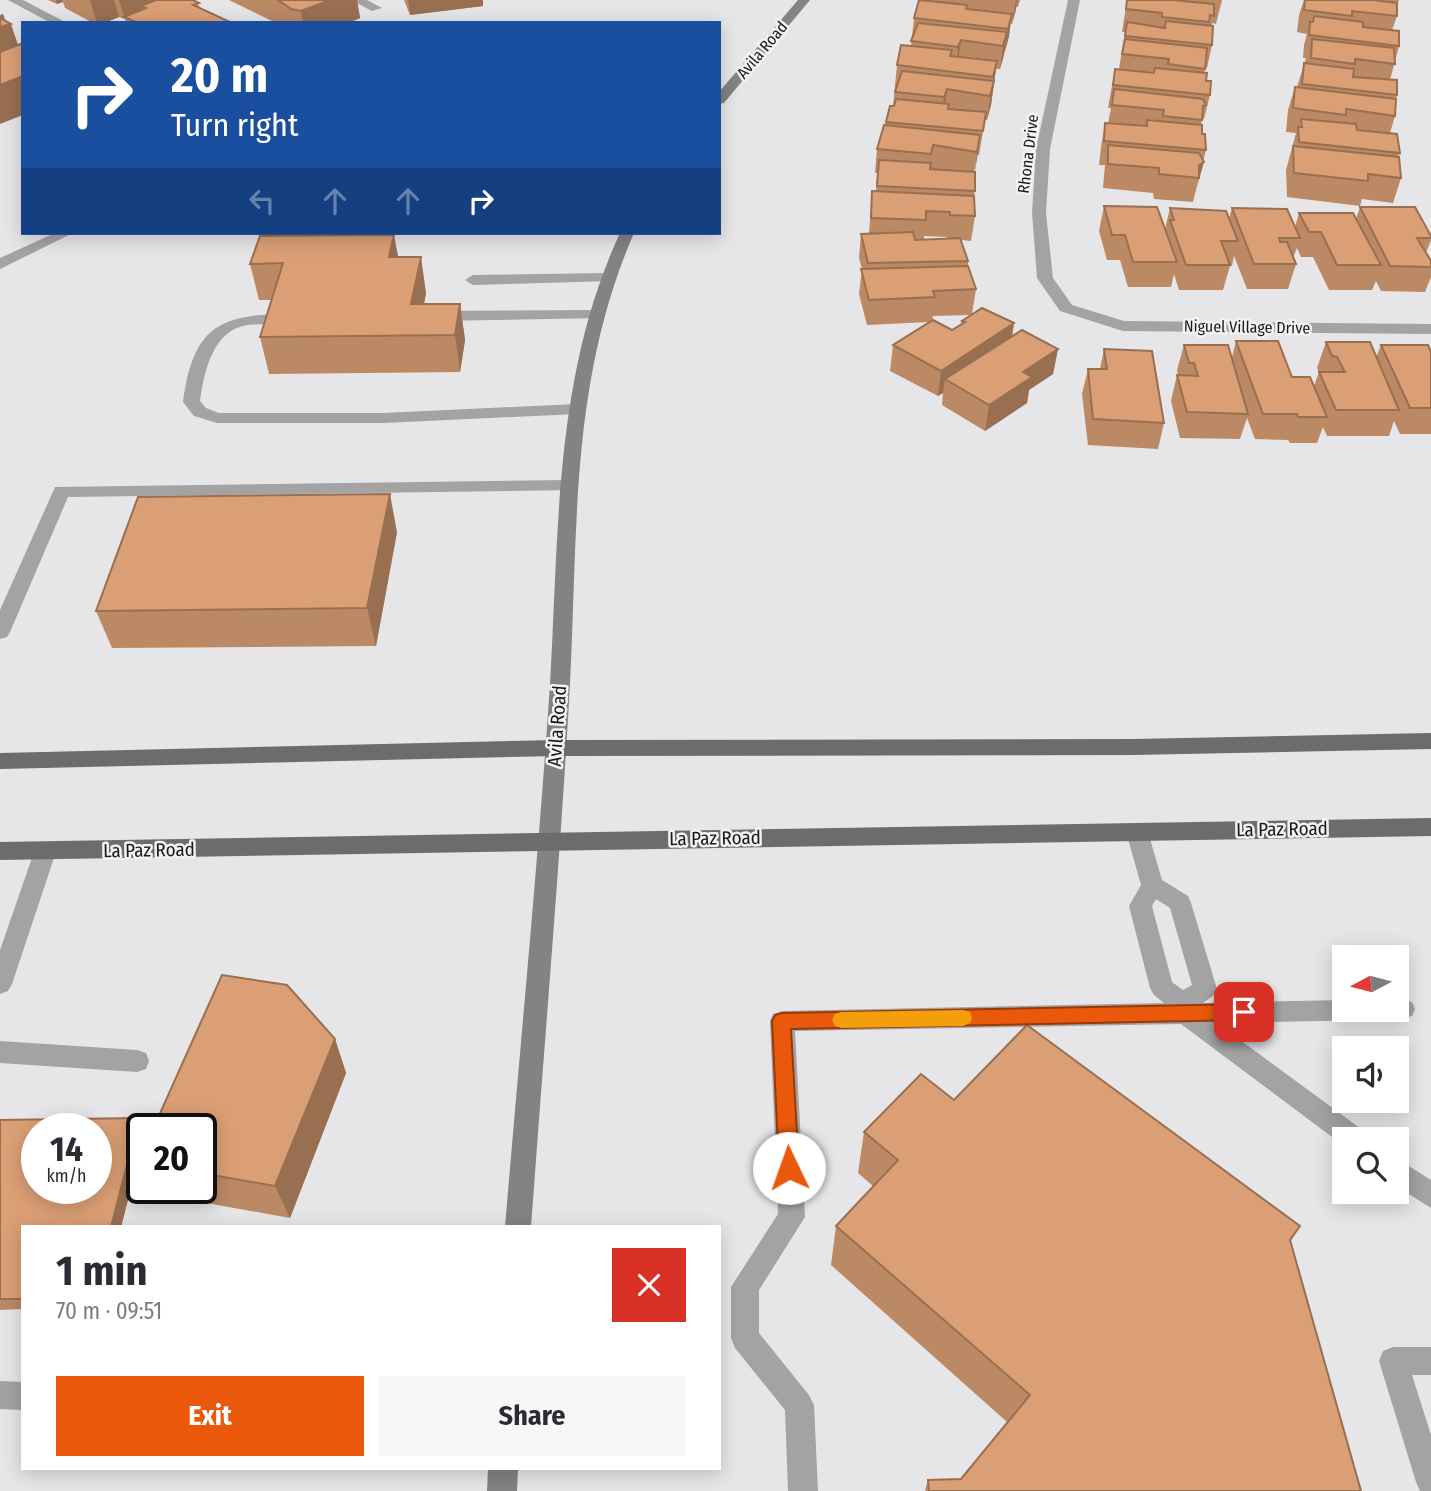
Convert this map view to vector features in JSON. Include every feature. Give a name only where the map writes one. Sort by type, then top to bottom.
[{"type":"main road","name":"Avila Road","points":[[721,98],[804,0]]},
{"type":"main road","name":"Avila Road","points":[[518,1225],[556,748],[568,486],[576,409],[596,314],[607,278],[626,235]]},
{"type":"main road","points":[[0,761],[556,748],[1135,747],[1431,740]]},
{"type":"main road","name":"La Paz Road","points":[[0,851],[1431,827]]},
{"type":"main road","points":[[502,1491],[503,1470]]},
{"type":"street","points":[[14,0],[57,21]]},
{"type":"street","points":[[357,0],[376,8]]},
{"type":"street","name":"Rhona Drive","points":[[1066,308],[1045,278],[1039,213],[1043,149],[1074,0]]},
{"type":"street","points":[[0,264],[62,235]]},
{"type":"street","points":[[473,280],[607,278]]},
{"type":"street","name":"Niguel Village Drive","points":[[1066,308],[1124,326],[1431,328]]},
{"type":"street","points":[[422,316],[596,314]]},
{"type":"street","points":[[286,318],[251,319],[231,323],[217,331],[208,343],[193,386],[191,402],[200,412],[217,418],[384,418],[576,409]]},
{"type":"street","points":[[0,632],[61,491],[568,486]]},
{"type":"street","points":[[1137,832],[1152,885],[1180,903],[1205,989],[1184,1008]]},
{"type":"street","points":[[0,984],[45,852]]},
{"type":"street","points":[[1152,885],[1140,906],[1162,988],[1184,1008],[1339,1127]]},
{"type":"street","points":[[803,1491],[799,1405],[745,1338],[745,1287],[792,1217],[782,1021],[1184,1008],[1332,1010]]},
{"type":"street","points":[[0,1052],[137,1061]]},
{"type":"street","points":[[1409,1180],[1431,1196]]},
{"type":"street","points":[[1431,1361],[1393,1361],[1431,1482]]},
{"type":"street","points":[[0,1395],[21,1396]]},
{"type":"building","points":[[156,0],[193,0],[199,3],[193,5],[228,21],[133,21],[124,17],[146,8],[141,6]]},
{"type":"building","points":[[278,0],[330,0],[301,11],[291,9]]},
{"type":"building","points":[[919,0],[967,5],[966,9],[1012,14],[1008,29],[914,18]]},
{"type":"building","points":[[1127,0],[1214,4],[1214,16],[1210,15],[1209,22],[1162,17],[1162,13],[1126,9]]},
{"type":"building","points":[[1305,0],[1373,0],[1397,3],[1397,16],[1352,11],[1352,16],[1304,10]]},
{"type":"building","points":[[1314,16],[1363,22],[1363,27],[1399,31],[1399,46],[1309,35],[1310,22],[1313,22]]},
{"type":"building","points":[[0,18],[11,24],[0,27]]},
{"type":"building","points":[[1166,21],[1213,26],[1212,45],[1125,36],[1127,22],[1165,28]]},
{"type":"building","points":[[918,23],[1007,32],[1003,46],[961,40],[958,47],[911,41]]},
{"type":"building","points":[[1125,39],[1207,48],[1205,69],[1168,64],[1169,59],[1122,54]]},
{"type":"building","points":[[1312,39],[1394,48],[1395,64],[1355,59],[1355,64],[1311,58]]},
{"type":"building","points":[[21,44],[21,77],[0,85],[0,52]]},
{"type":"building","points":[[901,45],[952,50],[950,56],[997,61],[993,77],[897,65]]},
{"type":"building","points":[[1304,63],[1354,69],[1353,77],[1397,80],[1397,95],[1302,84]]},
{"type":"building","points":[[1155,68],[1207,73],[1206,81],[1211,81],[1210,95],[1113,85],[1115,69],[1154,73]]},
{"type":"building","points":[[902,71],[994,81],[990,96],[947,89],[944,97],[895,92]]},
{"type":"building","points":[[1295,87],[1396,99],[1395,116],[1346,109],[1346,115],[1293,108]]},
{"type":"building","points":[[1114,89],[1203,99],[1206,105],[1203,106],[1202,120],[1163,116],[1164,110],[1112,105]]},
{"type":"building","points":[[896,99],[949,104],[948,109],[986,112],[983,131],[886,122],[890,106],[894,106]]},
{"type":"building","points":[[1301,119],[1356,124],[1357,130],[1397,134],[1400,153],[1299,142],[1298,127],[1302,127]]},
{"type":"building","points":[[1147,120],[1202,125],[1206,150],[1104,141],[1105,123],[1147,126]]},
{"type":"building","points":[[884,125],[980,135],[977,152],[933,145],[931,154],[877,149]]},
{"type":"building","points":[[1108,145],[1199,153],[1204,162],[1199,165],[1199,178],[1159,174],[1159,168],[1108,164]]},
{"type":"building","points":[[1293,146],[1399,157],[1401,178],[1368,174],[1368,181],[1294,173]]},
{"type":"building","points":[[879,160],[931,163],[930,169],[975,172],[975,191],[877,186]]},
{"type":"building","points":[[872,191],[974,196],[975,216],[926,211],[926,220],[871,218]]},
{"type":"building","points":[[1104,206],[1157,207],[1177,262],[1133,262],[1125,235],[1112,235]]},
{"type":"building","points":[[1360,207],[1415,207],[1431,236],[1417,238],[1431,261],[1431,267],[1390,266]]},
{"type":"building","points":[[1170,208],[1226,211],[1238,241],[1221,241],[1230,265],[1186,265],[1170,220],[1174,220]]},
{"type":"building","points":[[1232,208],[1287,209],[1300,238],[1279,238],[1280,242],[1287,242],[1296,264],[1254,264]]},
{"type":"building","points":[[1299,213],[1353,213],[1381,265],[1337,265],[1321,232],[1309,232]]},
{"type":"building","points":[[913,232],[915,240],[960,238],[968,261],[868,263],[861,234]]},
{"type":"building","points":[[394,235],[389,257],[421,257],[411,304],[460,304],[455,335],[260,337],[283,263],[250,264],[260,236]]},
{"type":"building","points":[[968,266],[976,289],[933,291],[935,297],[869,300],[861,269]]},
{"type":"building","points":[[982,308],[1014,323],[941,371],[893,345],[933,320],[952,330]]},
{"type":"building","points":[[1022,330],[1058,349],[1023,372],[1032,377],[989,405],[945,379]]},
{"type":"building","points":[[1236,341],[1278,341],[1292,377],[1310,377],[1327,417],[1263,414]]},
{"type":"building","points":[[1326,342],[1370,342],[1399,410],[1336,410],[1319,372],[1345,372],[1337,357],[1332,356]]},
{"type":"building","points":[[1184,345],[1228,345],[1248,414],[1187,412],[1177,375],[1198,376],[1194,363],[1189,363]]},
{"type":"building","points":[[1381,345],[1428,345],[1431,352],[1431,408],[1410,408]]},
{"type":"building","points":[[1104,349],[1152,351],[1164,423],[1093,419],[1088,369],[1107,369]]},
{"type":"building","points":[[390,494],[367,608],[96,611],[138,497]]},
{"type":"building","points":[[222,975],[287,985],[335,1039],[275,1186],[217,1176],[217,1113],[160,1113]]},
{"type":"building","points":[[1027,1025],[1300,1226],[1290,1240],[1361,1491],[929,1491],[928,1480],[961,1479],[1030,1395],[836,1226],[898,1160],[864,1132],[921,1074],[954,1100]]},
{"type":"building","points":[[112,1118],[126,1118],[126,1169],[112,1225],[21,1225],[21,1299],[0,1299],[0,1120],[21,1120],[21,1204],[112,1204]]},
{"type":"slow traffic","points":[[841,1020],[963,1018]]},
{"type":"route","points":[[789,1168],[782,1021],[1244,1012]]}]
